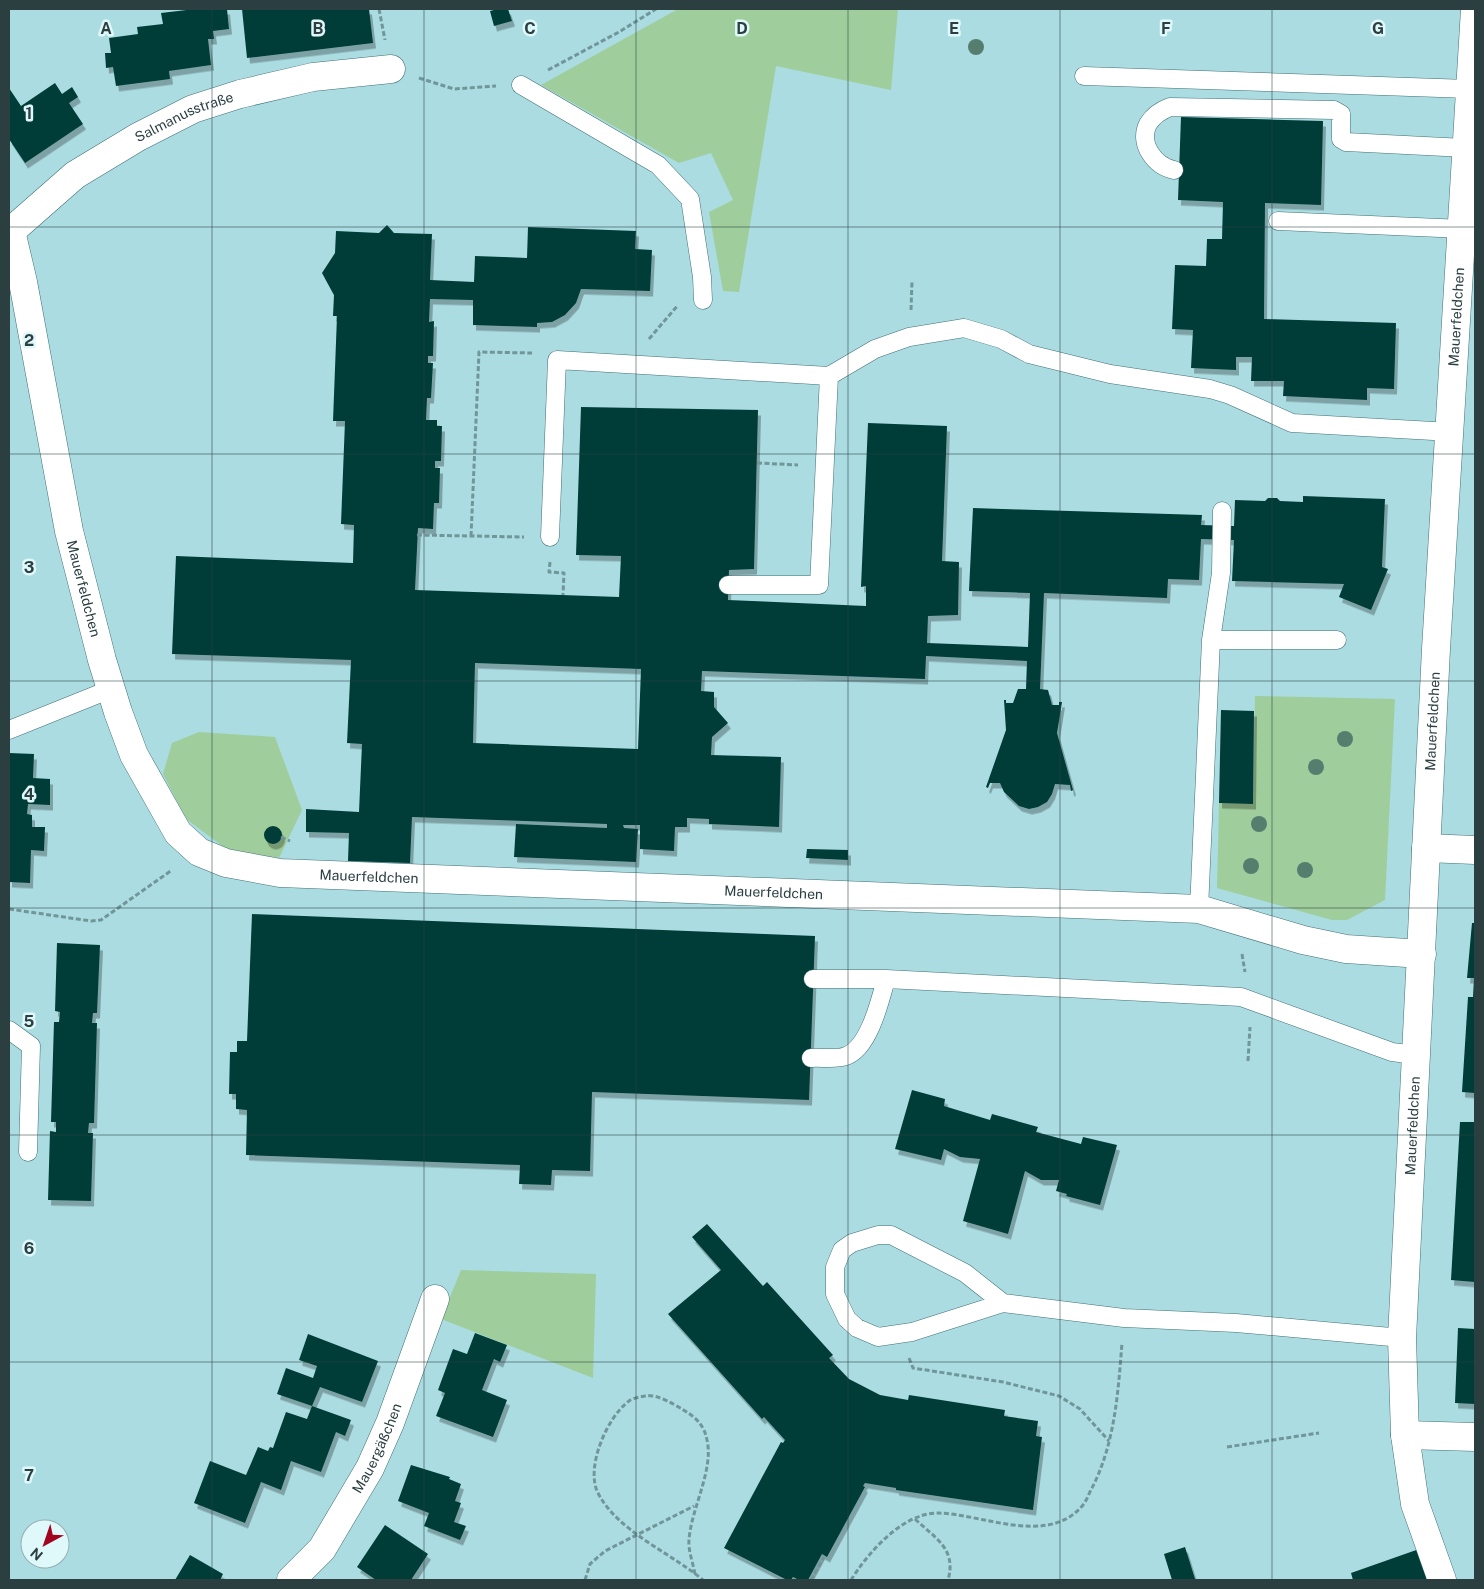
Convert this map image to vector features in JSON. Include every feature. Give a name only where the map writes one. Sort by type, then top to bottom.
[{"type":"street","name":"Mauerfeldchen","points":[[1442,1580],[1415,1504],[1405,1435],[1402,1338],[1426,848],[1451,432],[1468,269],[1469,89],[1475,24]]},
{"type":"street","name":"Salmanusstraße","points":[[10,232],[75,175],[138,137],[193,109],[240,94],[313,77],[390,69]]},
{"type":"street","name":"Mauerfeldchen","points":[[10,232],[23,282],[69,531],[111,689],[134,754],[178,833],[200,852],[226,863],[280,873],[1199,909],[1302,940],[1346,950],[1422,954]]},
{"type":"street","points":[[1426,848],[1475,850]]},
{"type":"street","name":"Mauergäßchen","points":[[290,1580],[322,1548],[370,1468],[390,1424],[435,1299]]},
{"type":"street","points":[[1405,1435],[1475,1437]]},
{"type":"lane","points":[[1084,76],[1469,89]]},
{"type":"lane","points":[[521,85],[658,165],[690,199],[702,276],[702,300]]},
{"type":"lane","points":[[1174,170],[1164,168],[1151,156],[1146,135],[1148,125],[1161,111],[1170,107],[1334,110],[1341,114],[1341,139],[1346,142],[1468,153]]},
{"type":"lane","points":[[1278,221],[1467,217]]},
{"type":"lane","points":[[550,537],[557,360],[829,376],[875,349],[909,337],[964,328],[1001,339],[1029,354],[1056,361],[1110,374],[1210,389],[1230,395],[1292,423],[1451,432]]},
{"type":"lane","points":[[728,585],[819,585],[829,376]]},
{"type":"lane","points":[[1199,909],[1212,640],[1220,573],[1222,511]]},
{"type":"lane","points":[[1212,640],[1337,640]]},
{"type":"lane","points":[[9,730],[111,689]]},
{"type":"lane","points":[[813,979],[886,979],[1241,997],[1392,1052],[1415,1055]]},
{"type":"lane","points":[[811,1058],[845,1057],[856,1049],[870,1028],[886,979]]},
{"type":"lane","points":[[9,1030],[31,1046],[28,1152]]},
{"type":"lane","points":[[1003,1303],[965,1273],[891,1235],[863,1238],[842,1250],[835,1267],[835,1294],[847,1319],[857,1328],[878,1337],[912,1332],[1003,1303],[1124,1318],[1236,1323],[1402,1338]]},
{"type":"path","points":[[628,364],[702,276]]},
{"type":"path","points":[[471,536],[479,352],[548,353],[557,360]]},
{"type":"path","points":[[757,463],[824,466]]},
{"type":"path","points":[[417,535],[550,537]]},
{"type":"path","points":[[550,561],[549,572],[564,573],[563,595]]},
{"type":"path","points":[[9,909],[91,921],[101,920],[200,852]]},
{"type":"path","points":[[850,1580],[864,1558],[882,1541],[914,1519],[937,1513],[1034,1527],[1061,1521],[1083,1505],[1100,1472],[1110,1442],[1118,1398],[1124,1318]]},
{"type":"path","points":[[912,1332],[908,1362],[913,1368],[1003,1382],[1059,1396],[1080,1409],[1110,1442]]},
{"type":"path","points":[[695,1574],[688,1542],[695,1506],[708,1463],[707,1440],[698,1419],[673,1404],[649,1395],[629,1401],[608,1427],[595,1457],[594,1476],[598,1493],[614,1515],[703,1580]]},
{"type":"path","points":[[1227,1447],[1319,1433]]},
{"type":"path","points":[[586,1580],[590,1564],[605,1551],[695,1506]]},
{"type":"path","points":[[914,1519],[947,1549],[952,1567],[948,1580]]},
{"type":"path","points":[[811,1580],[824,1557]]},
{"type":"green space","points":[[678,9],[898,9],[891,90],[776,66],[739,292],[723,291],[709,212],[733,200],[711,153],[679,163],[541,85]]},
{"type":"green space","points":[[1255,696],[1395,699],[1385,900],[1347,920],[1332,920],[1217,888],[1219,803],[1253,803]]},
{"type":"green space","points":[[199,732],[275,737],[302,810],[279,858],[228,850],[186,819],[163,774],[172,743]]},
{"type":"green space","points":[[461,1270],[596,1274],[593,1378],[441,1319]]},
{"type":"building","points":[[195,9],[227,9],[229,29],[213,31],[214,39],[208,39],[211,65],[169,71],[170,79],[116,86],[113,67],[106,68],[105,53],[111,53],[109,38],[138,34],[137,27],[163,24],[161,13]]},
{"type":"building","points":[[242,9],[369,9],[373,43],[247,58]]},
{"type":"building","points":[[508,9],[512,21],[494,26],[490,11]]},
{"type":"building","points":[[55,83],[62,94],[72,87],[78,97],[69,103],[83,124],[25,163],[9,139],[9,88],[21,106]]},
{"type":"building","points":[[1181,117],[1323,121],[1321,205],[1265,203],[1264,319],[1396,323],[1394,389],[1367,388],[1367,400],[1283,396],[1284,381],[1251,381],[1252,357],[1236,357],[1236,370],[1191,368],[1193,330],[1172,329],[1175,265],[1206,266],[1207,239],[1222,239],[1223,202],[1178,200]]},
{"type":"building","points":[[387,225],[394,233],[432,234],[430,280],[474,282],[475,256],[527,258],[528,227],[636,231],[635,249],[652,250],[650,291],[581,289],[576,303],[565,315],[552,322],[537,323],[537,327],[473,325],[473,300],[430,299],[429,322],[434,321],[433,356],[428,356],[428,363],[433,363],[431,398],[427,398],[426,420],[437,420],[437,426],[442,426],[441,461],[435,461],[435,468],[440,468],[439,503],[434,503],[433,529],[418,528],[415,590],[619,597],[621,556],[576,555],[581,407],[758,410],[754,569],[729,570],[728,600],[866,606],[866,586],[861,587],[868,423],[947,426],[942,561],[959,562],[958,615],[928,616],[927,643],[1028,647],[1030,593],[969,591],[973,508],[1202,515],[1201,525],[1234,526],[1235,500],[1265,501],[1268,498],[1277,498],[1280,501],[1303,502],[1303,496],[1385,499],[1382,567],[1388,569],[1371,610],[1339,597],[1344,584],[1232,581],[1234,540],[1201,539],[1199,580],[1168,579],[1167,598],[1044,593],[1040,689],[1048,690],[1052,705],[1059,705],[1059,702],[1062,702],[1057,733],[1073,790],[1071,791],[1070,785],[1055,784],[1047,802],[1038,807],[1029,809],[1019,806],[1004,792],[1000,783],[990,783],[988,788],[986,787],[1006,730],[1004,700],[1006,700],[1006,703],[1013,703],[1018,689],[1026,689],[1027,661],[926,656],[925,679],[702,671],[701,691],[714,692],[714,707],[728,723],[712,737],[711,755],[781,757],[779,827],[709,824],[709,819],[687,818],[687,827],[675,827],[674,851],[640,849],[640,825],[623,825],[624,828],[638,829],[636,862],[514,857],[516,824],[607,828],[607,824],[412,817],[410,863],[348,861],[349,833],[306,832],[306,809],[359,812],[362,744],[347,743],[351,660],[172,654],[176,556],[353,563],[354,525],[341,524],[345,421],[333,421],[337,316],[333,316],[334,295],[322,273],[335,253],[336,231],[379,233]],"holes":[[[475,663],[641,669],[638,749],[473,743]]]},
{"type":"building","points":[[1221,710],[1254,711],[1253,804],[1219,803]]},
{"type":"building","points":[[9,753],[34,754],[33,778],[50,779],[50,805],[28,804],[27,814],[32,815],[32,827],[45,827],[44,851],[31,850],[30,883],[9,882]]},
{"type":"building","points":[[273,826],[279,829],[282,835],[279,841],[273,844],[267,841],[264,835],[267,829]]},
{"type":"building","points":[[807,849],[848,850],[848,860],[806,858]]},
{"type":"building","points":[[252,914],[815,936],[809,1100],[592,1092],[590,1171],[552,1170],[551,1185],[519,1184],[520,1165],[246,1155],[247,1110],[236,1109],[236,1094],[229,1094],[230,1052],[237,1052],[237,1041],[247,1041]]},
{"type":"building","points":[[1472,923],[1475,923],[1475,1093],[1462,1092],[1468,997],[1473,997],[1474,978],[1467,978]]},
{"type":"building","points":[[57,943],[100,945],[97,1013],[93,1013],[92,1023],[97,1023],[94,1123],[89,1123],[88,1133],[93,1133],[91,1201],[48,1200],[50,1131],[56,1132],[56,1122],[51,1122],[54,1022],[59,1022],[60,1012],[55,1011]]},
{"type":"building","points":[[912,1090],[945,1099],[944,1106],[990,1120],[992,1114],[1038,1127],[1036,1132],[1081,1144],[1083,1137],[1117,1145],[1100,1205],[1066,1196],[1067,1194],[1056,1191],[1059,1180],[1041,1180],[1025,1171],[1008,1234],[963,1221],[980,1159],[960,1157],[944,1149],[941,1160],[895,1149]]},
{"type":"building","points":[[1460,1122],[1475,1122],[1475,1282],[1451,1280]]},
{"type":"building","points":[[707,1224],[763,1286],[767,1282],[833,1355],[829,1358],[849,1379],[880,1395],[908,1400],[909,1395],[1005,1410],[1004,1416],[1038,1421],[1036,1436],[1042,1437],[1033,1510],[896,1490],[896,1488],[865,1483],[863,1486],[865,1487],[827,1557],[822,1554],[808,1580],[799,1580],[793,1577],[791,1580],[787,1580],[724,1548],[781,1442],[783,1443],[785,1440],[764,1417],[762,1419],[668,1314],[721,1270],[692,1237]]},
{"type":"building","points":[[1458,1328],[1475,1329],[1475,1404],[1455,1403]]},
{"type":"building","points":[[475,1333],[507,1345],[500,1362],[494,1359],[482,1390],[507,1400],[493,1437],[436,1416],[445,1393],[438,1390],[453,1349],[467,1354]]},
{"type":"building","points":[[308,1334],[378,1361],[362,1402],[320,1387],[312,1406],[277,1394],[286,1368],[313,1378],[317,1366],[299,1360]]},
{"type":"building","points":[[312,1406],[351,1420],[345,1436],[336,1432],[321,1472],[291,1461],[281,1490],[261,1482],[245,1523],[194,1503],[210,1461],[246,1475],[258,1447],[268,1451],[270,1447],[273,1448],[286,1412],[307,1419]]},
{"type":"building","points":[[411,1465],[450,1477],[449,1479],[461,1484],[455,1501],[461,1503],[454,1522],[466,1526],[460,1540],[424,1526],[429,1513],[398,1501]]},
{"type":"building","points":[[385,1525],[428,1554],[411,1580],[376,1580],[357,1567]]},
{"type":"building","points":[[1185,1547],[1195,1579],[1172,1580],[1164,1554]]},
{"type":"building","points":[[1422,1548],[1432,1580],[1353,1580],[1351,1573]]},
{"type":"building","points":[[190,1555],[223,1574],[220,1580],[175,1580]]}]
